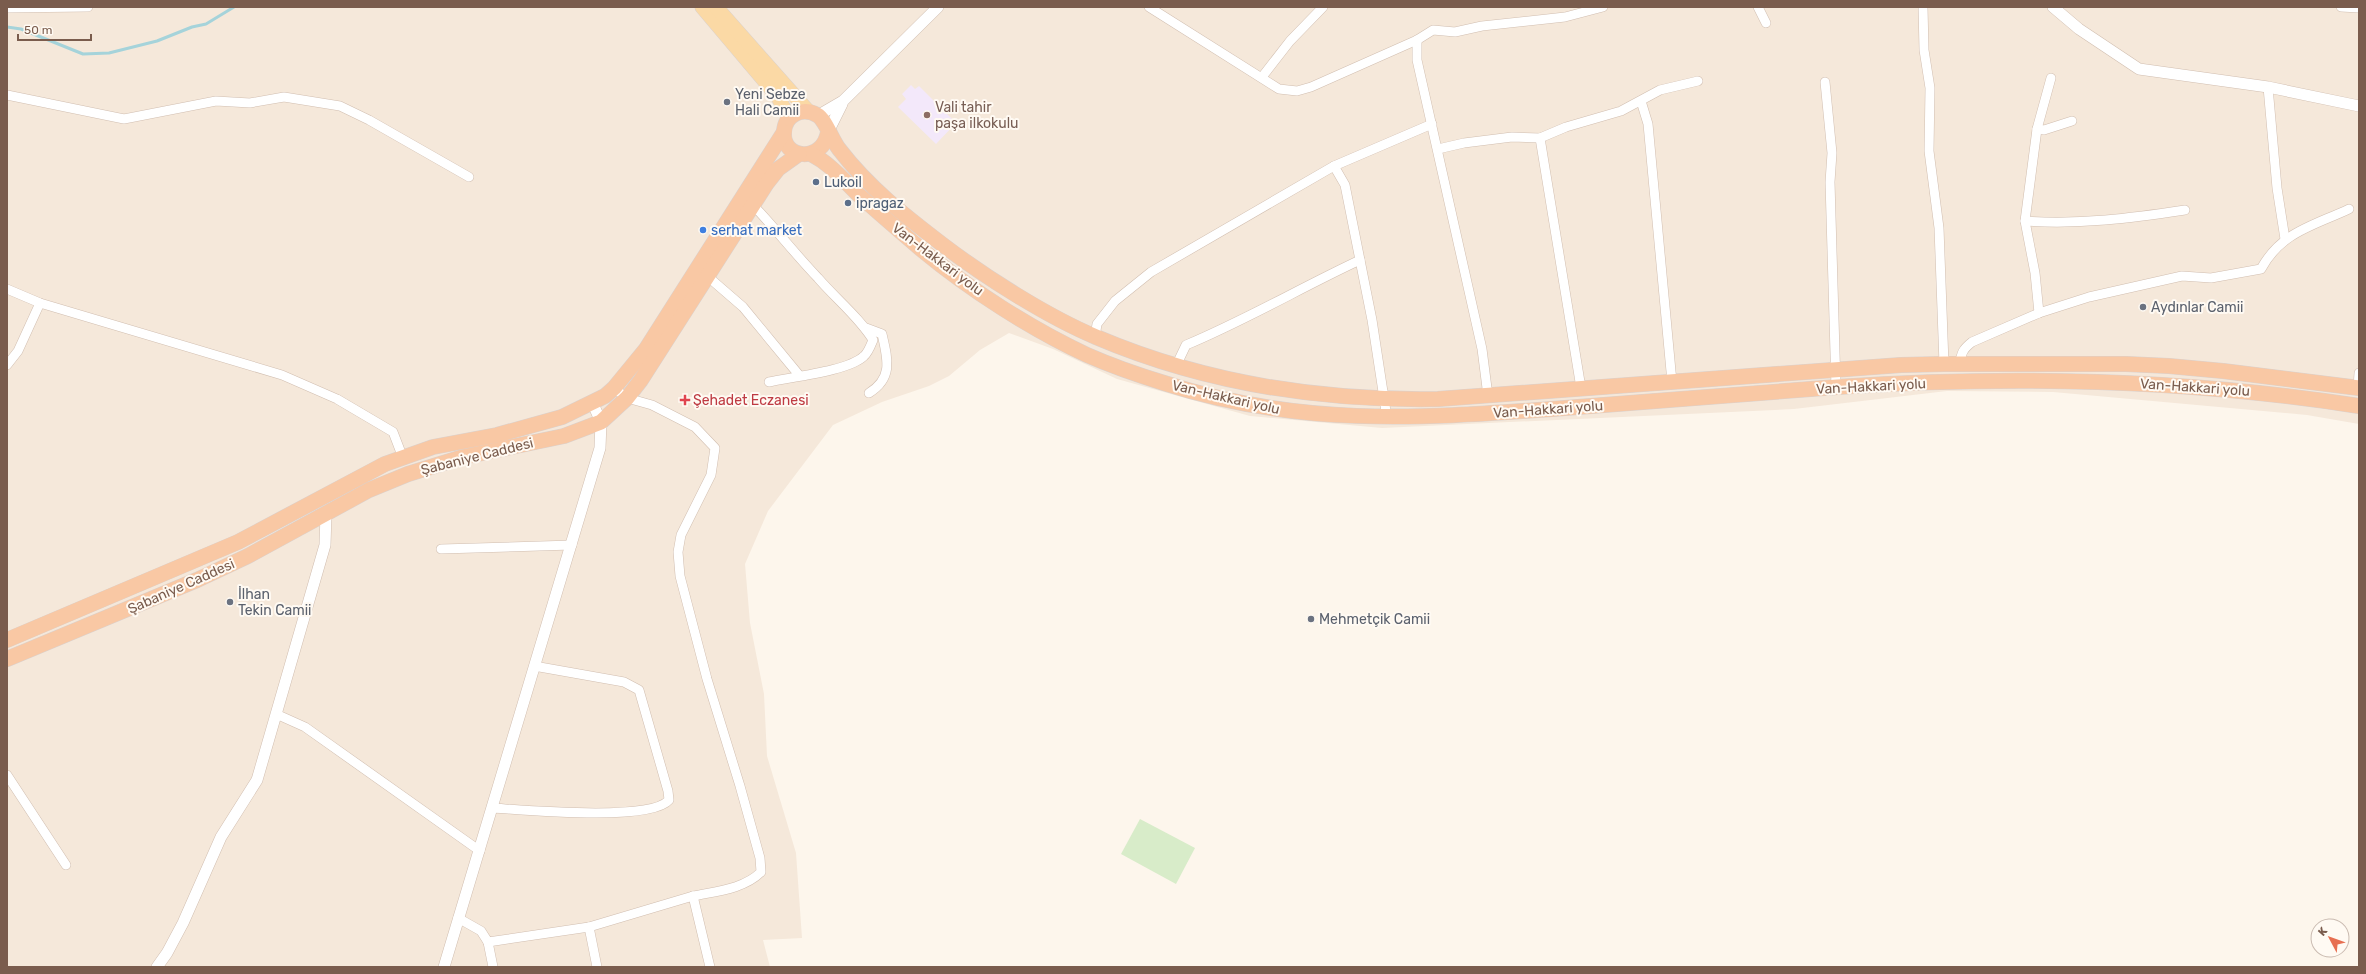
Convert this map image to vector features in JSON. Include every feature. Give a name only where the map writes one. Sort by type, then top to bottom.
[{"type":"highway","points":[[7,640],[238,542],[371,470],[445,444],[532,426],[562,417],[593,404],[614,388],[646,349],[786,125],[801,111],[813,113],[826,125],[828,132],[846,159],[868,183],[898,210],[953,253],[1038,306],[1095,337],[1176,366],[1275,388],[1384,400],[1488,396],[1836,370],[1944,364],[2126,364],[2169,366],[2359,383]]},
{"type":"highway","points":[[786,125],[787,146],[805,154],[823,146],[828,132]]},
{"type":"highway","name":"Şabaniye Caddesi","points":[[7,659],[197,580],[248,556],[386,482],[433,465],[564,436],[601,422],[627,398],[654,360],[752,204],[778,169],[805,154]]},
{"type":"highway","name":"Van-Hakkari yolu","points":[[805,154],[828,164],[887,220],[944,268],[1028,323],[1089,356],[1169,384],[1272,410],[1337,416],[1387,418],[1494,413],[1836,387],[1959,381],[2123,382],[2222,388],[2359,406]]},
{"type":"highway","points":[[944,268],[953,253]]},
{"type":"highway","points":[[1272,410],[1275,388]]},
{"type":"main road","points":[[702,7],[778,97],[786,125]]},
{"type":"main road","points":[[720,8],[813,113]]},
{"type":"street","points":[[7,8],[88,7]]},
{"type":"street","points":[[828,132],[843,101],[938,7]]},
{"type":"street","points":[[1149,7],[1279,89],[1297,91],[1417,40],[1433,30],[1455,32],[1482,26],[1565,17],[1604,7]]},
{"type":"street","points":[[1262,77],[1290,41],[1323,7]]},
{"type":"street","points":[[1758,7],[1766,23]]},
{"type":"street","points":[[1923,7],[1924,50],[1930,88],[1929,151],[1939,228],[1944,364]]},
{"type":"street","points":[[2053,7],[2079,29],[2139,69],[2268,87],[2359,106]]},
{"type":"street","points":[[2341,7],[2357,8]]},
{"type":"street","points":[[1417,40],[1417,60],[1438,149],[1461,261],[1482,348],[1488,396]]},
{"type":"street","points":[[2039,313],[2035,273],[2025,221],[2036,129],[2051,78]]},
{"type":"street","points":[[1438,149],[1464,143],[1512,137],[1540,138],[1585,121],[1621,110],[1642,101],[1660,90],[1698,81]]},
{"type":"street","points":[[1825,82],[1832,153],[1830,182],[1836,387]]},
{"type":"street","points":[[2268,87],[2277,188],[2285,239]]},
{"type":"street","points":[[7,95],[124,119],[216,101],[250,103],[284,97],[340,106],[369,120],[469,177]]},
{"type":"street","points":[[813,113],[843,101]]},
{"type":"street","points":[[1642,101],[1648,124],[1672,382]]},
{"type":"street","points":[[2036,129],[2044,130],[2072,121]]},
{"type":"street","points":[[1095,337],[1097,324],[1115,301],[1151,272],[1334,166],[1432,124]]},
{"type":"street","points":[[1540,138],[1580,388]]},
{"type":"street","points":[[1334,166],[1345,185],[1380,363],[1387,418]]},
{"type":"street","points":[[752,204],[774,227],[817,278],[866,328],[873,340],[864,356],[824,371],[769,382]]},
{"type":"street","points":[[1960,364],[1961,354],[1964,348],[1972,342],[2039,313],[2089,297],[2182,276],[2211,278],[2261,269],[2269,255],[2285,239],[2349,209]]},
{"type":"street","points":[[2025,221],[2050,223],[2099,221],[2185,210]]},
{"type":"street","points":[[1176,366],[1186,345],[1226,329],[1300,288],[1360,260]]},
{"type":"street","points":[[706,275],[743,307],[799,375]]},
{"type":"street","points":[[7,289],[40,303],[282,375],[337,400],[393,432],[403,458]]},
{"type":"street","points":[[7,365],[18,351],[40,303]]},
{"type":"street","points":[[866,328],[882,334],[886,351],[887,373],[880,386],[869,393]]},
{"type":"street","points":[[488,942],[589,927],[693,896],[734,887],[753,880],[761,872],[760,858],[740,786],[707,679],[680,576],[678,552],[681,535],[711,474],[716,448],[695,427],[652,405],[627,398],[614,388]]},
{"type":"street","points":[[444,967],[600,448],[601,422],[593,404]]},
{"type":"street","points":[[156,967],[167,953],[183,923],[221,837],[257,780],[326,545],[326,514]]},
{"type":"street","points":[[441,549],[572,544]]},
{"type":"street","points":[[493,808],[573,814],[638,811],[664,806],[669,800],[668,791],[639,690],[624,682],[534,666]]},
{"type":"street","points":[[276,714],[305,727],[480,851]]},
{"type":"street","points":[[7,775],[66,865]]},
{"type":"street","points":[[693,896],[710,967]]},
{"type":"street","points":[[458,918],[480,931],[488,942],[494,967]]},
{"type":"street","points":[[589,927],[597,967]]},
{"type":"shaded area","points":[[7,7],[2359,7],[2359,424],[2307,415],[2053,392],[1947,391],[1794,409],[1382,428],[1250,416],[1117,379],[1053,349],[1009,333],[980,350],[949,376],[929,386],[882,402],[833,425],[768,511],[745,564],[750,623],[764,694],[767,756],[796,853],[802,938],[763,940],[770,967],[7,967]]},
{"type":"shaded area","name":"Vali tahir paşa ilkokulu","points":[[911,85],[915,89],[919,86],[956,123],[936,144],[898,107],[906,99],[902,94]]},
{"type":"green space","points":[[1140,819],[1195,848],[1176,884],[1121,854]]},
{"type":"waterway","points":[[7,27],[21,29],[83,54],[109,53],[157,41],[192,27],[206,24],[234,7]]},
{"type":"place","name":"Yeni Sebze Hali Camii","points":[[727,102]]},
{"type":"place","name":"Vali tahir paşa ilkokulu","points":[[927,115]]},
{"type":"place","name":"Lukoil","points":[[816,182]]},
{"type":"place","name":"ipragaz","points":[[848,203]]},
{"type":"place","name":"serhat market","points":[[703,230]]},
{"type":"place","name":"Aydınlar Camii","points":[[2143,307]]},
{"type":"place","name":"Şehadet Eczanesi","points":[[685,400]]},
{"type":"place","name":"İlhan Tekin Camii","points":[[230,602]]},
{"type":"place","name":"Mehmetçik Camii","points":[[1311,619]]}]
